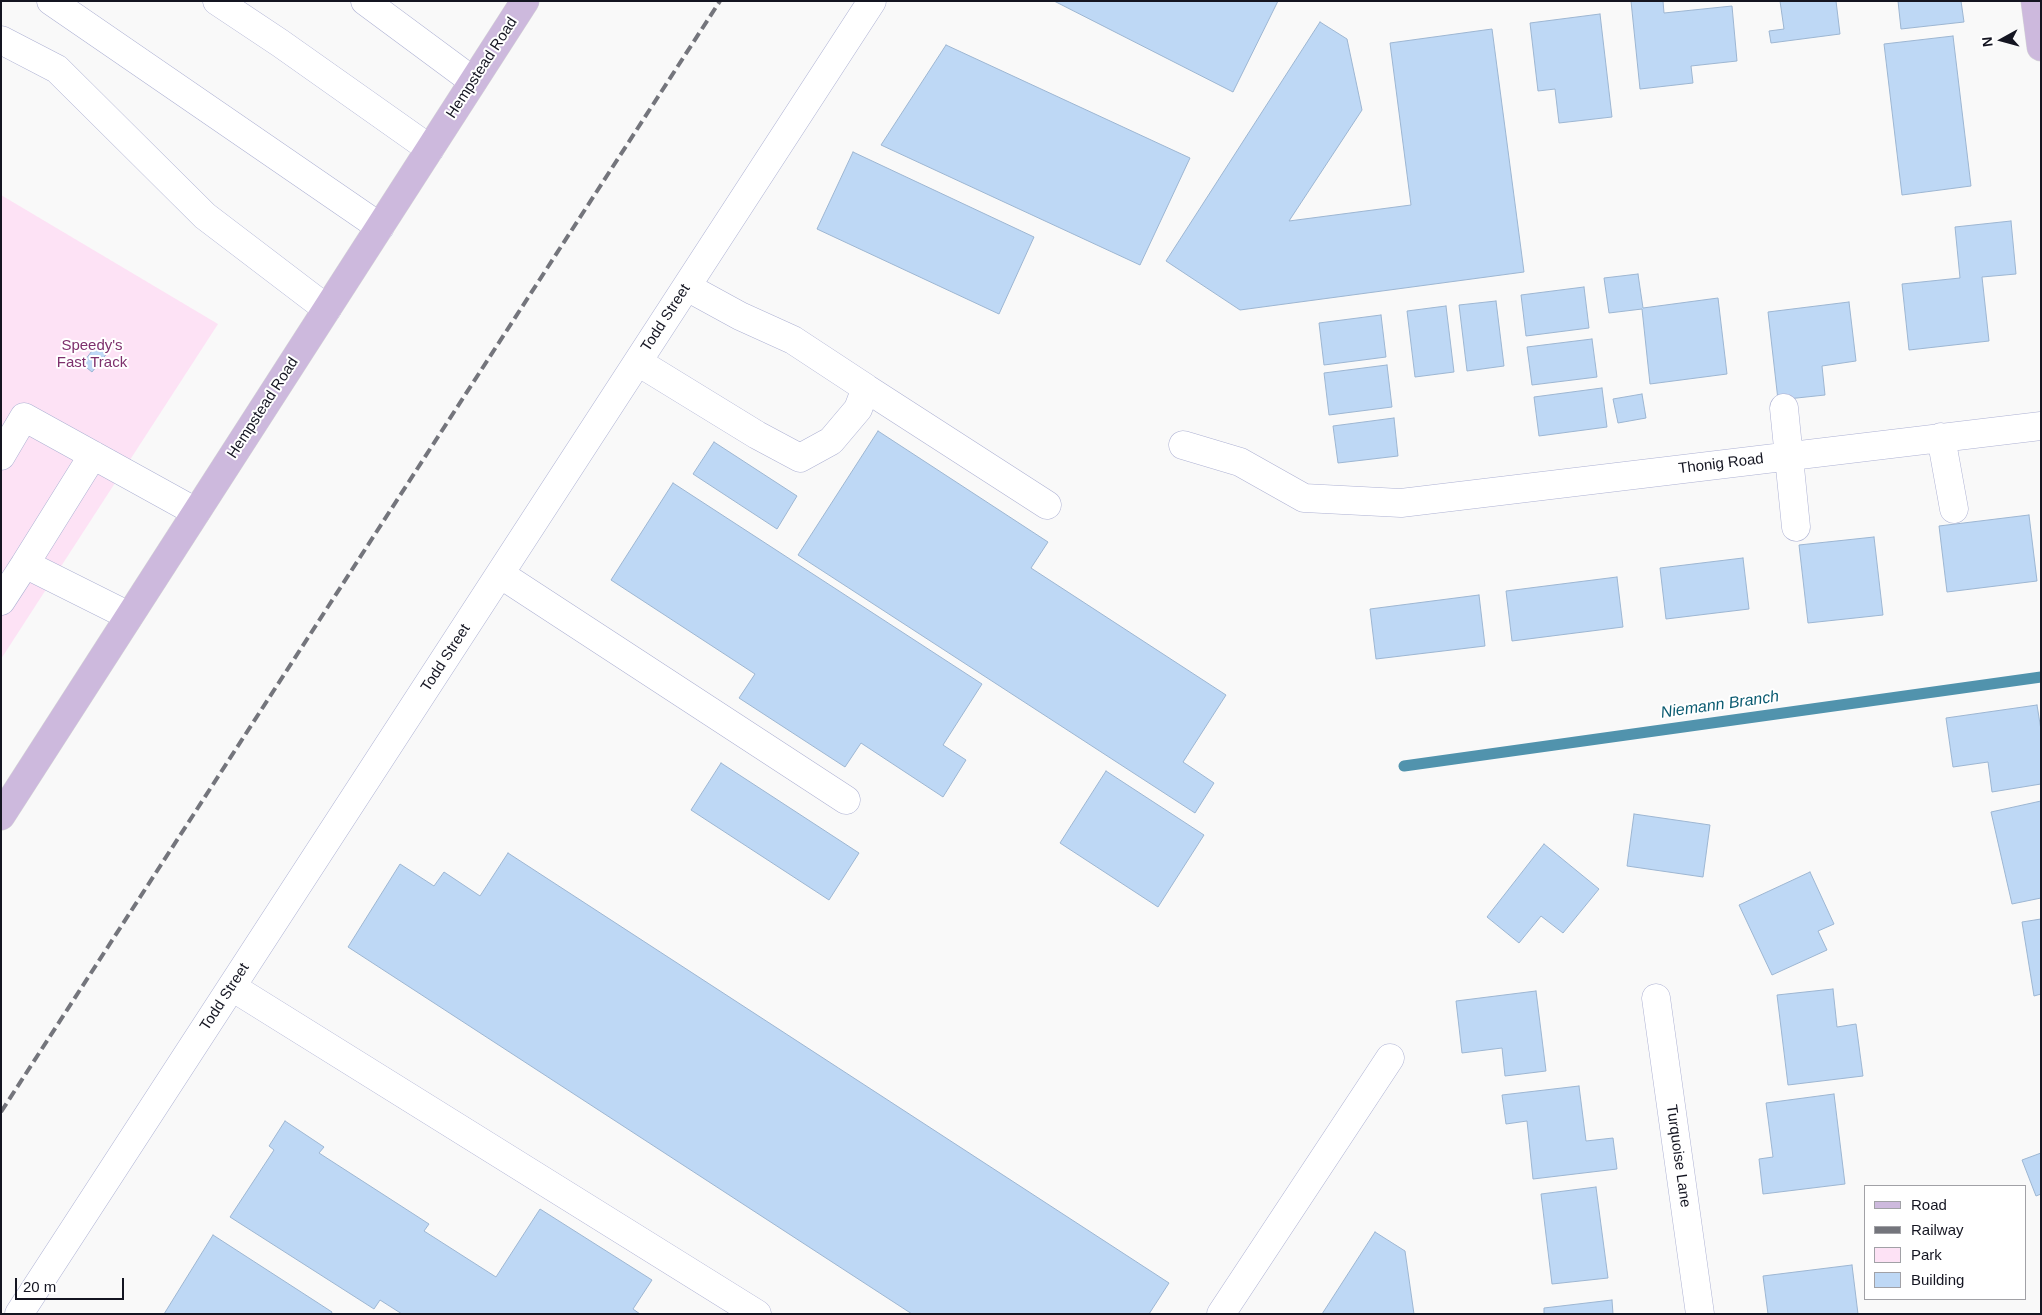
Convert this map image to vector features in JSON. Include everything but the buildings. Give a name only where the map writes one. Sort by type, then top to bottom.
[{"type":"main road","name":"Hempstead Road","points":[[1,816],[525,1]]},
{"type":"main road","points":[[2035,1],[2041,47]]},
{"type":"street","points":[[51,1],[380,226]]},
{"type":"street","points":[[217,1],[430,149]]},
{"type":"street","points":[[365,1],[473,81]]},
{"type":"street","name":"Todd Street","points":[[20,1314],[872,1]]},
{"type":"street","points":[[1,40],[57,69],[205,216],[327,310]]},
{"type":"street","points":[[687,287],[740,316],[793,340],[1047,504]]},
{"type":"street","points":[[638,362],[757,435],[800,458],[831,441],[858,409],[866,388],[864,387]]},
{"type":"street","points":[[1784,408],[1796,527]]},
{"type":"street","points":[[1,456],[24,417],[196,512]]},
{"type":"street","name":"Thonig Road","points":[[1183,445],[1240,462],[1304,498],[1401,503],[2041,426]]},
{"type":"street","points":[[1941,438],[1954,509]]},
{"type":"street","points":[[1,601],[93,455]]},
{"type":"street","points":[[24,564],[130,616]]},
{"type":"street","points":[[500,574],[846,800]]},
{"type":"street","points":[[232,986],[757,1314]]},
{"type":"street","name":"Turquoise Lane","points":[[1656,998],[1700,1314]]},
{"type":"street","points":[[1221,1314],[1390,1058]]},
{"type":"green space","name":"Speedy's Fast Track","points":[[1,195],[218,324],[1,659]]},
{"type":"waterway","name":"Niemann Branch","points":[[1404,766],[2041,677]]},
{"type":"railway","points":[[1,1112],[720,1]]}]
